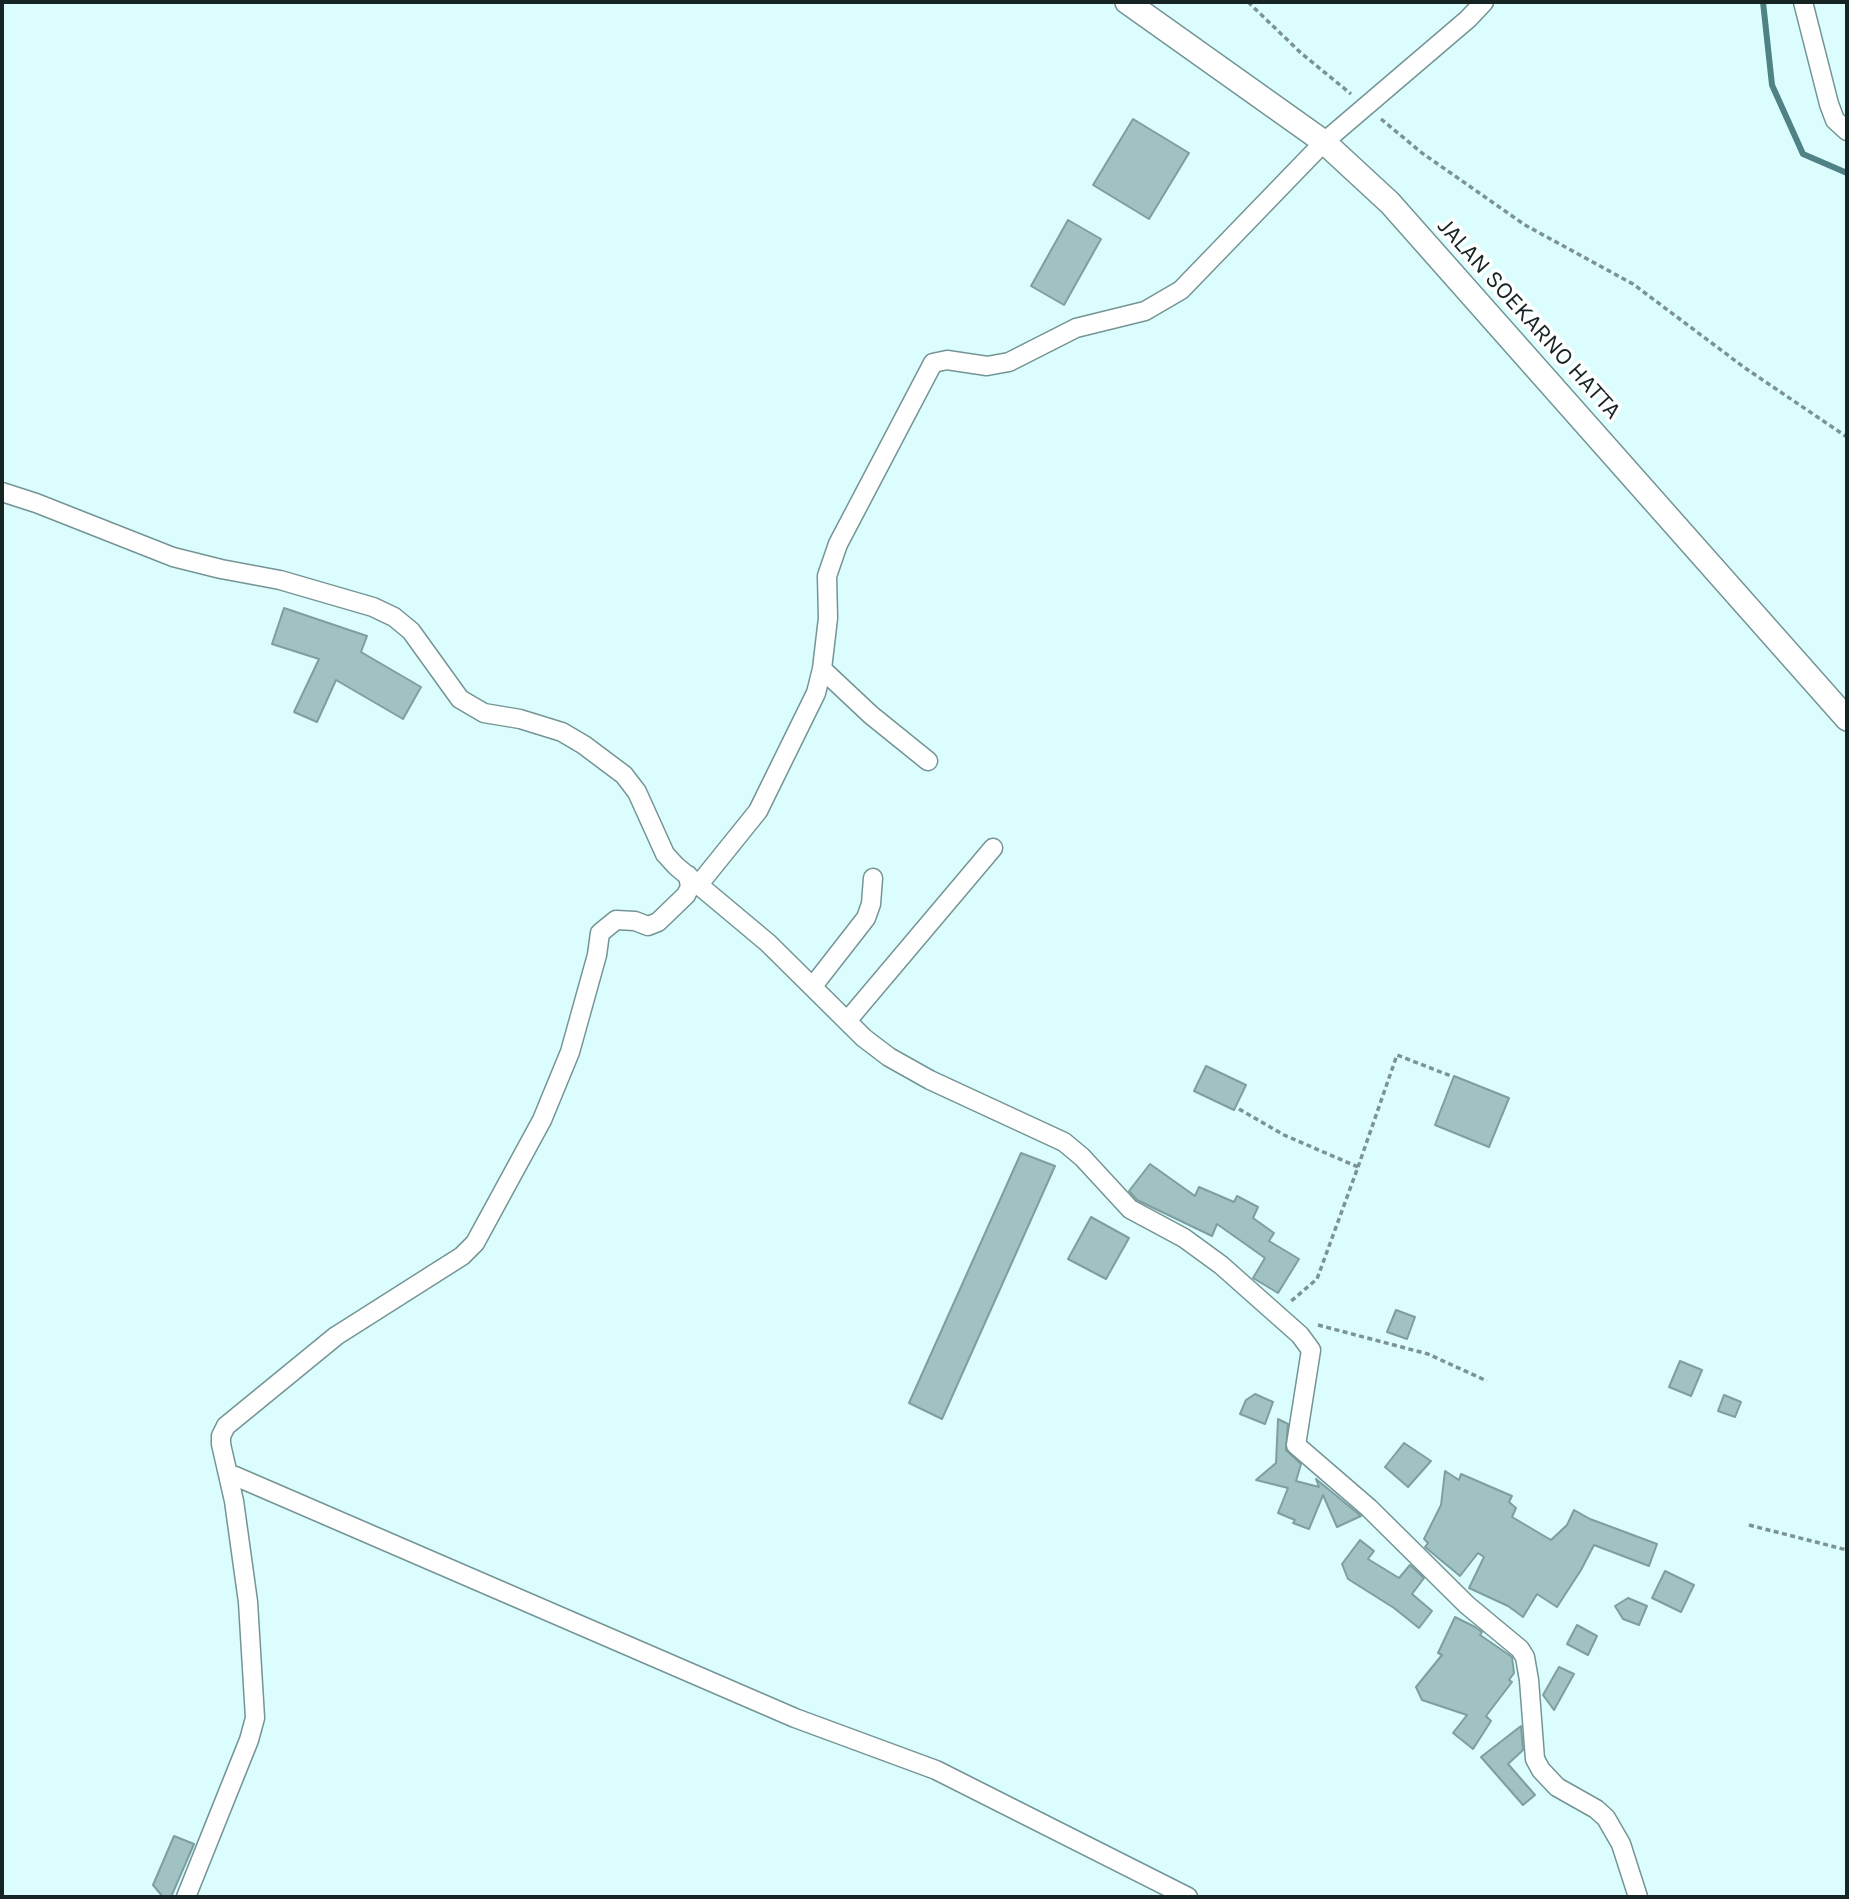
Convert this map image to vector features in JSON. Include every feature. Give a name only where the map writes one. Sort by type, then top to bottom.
[{"type":"street","name":"JALAN SOEKARNO HATTA","points":[[1128,2],[1324,142],[1399,214],[1847,719]]},
{"type":"street","points":[[186,1897],[249,1740],[255,1718],[248,1602],[221,1436],[226,1426],[336,1336],[462,1256],[475,1243],[542,1121],[570,1052],[597,955],[600,933],[616,920],[635,921],[648,926],[658,922],[758,811],[816,693],[822,669],[828,618],[827,576],[838,544],[933,363],[947,360],[987,366],[1009,362],[1076,328],[1145,311],[1181,290],[1324,142],[1468,19],[1484,2]]},
{"type":"street","points":[[1804,2],[1829,104],[1835,120],[1847,131]]},
{"type":"street","points":[[2,492],[173,557],[280,580],[373,607],[394,617],[411,631],[460,699],[484,713],[520,719],[562,732],[624,775],[637,792],[665,854],[813,986],[864,1038],[889,1057],[930,1080],[1064,1142],[1082,1157],[1130,1209],[1205,1252],[1300,1335],[1311,1350],[1296,1445],[1369,1508],[1467,1605],[1520,1649],[1525,1657],[1529,1681],[1535,1759],[1557,1787],[1596,1809],[1606,1818],[1621,1844],[1638,1897]]},
{"type":"street","points":[[822,669],[871,715],[928,761]]},
{"type":"street","points":[[847,1021],[993,848]]},
{"type":"street","points":[[813,986],[866,918],[871,904],[873,878]]},
{"type":"street","points":[[230,1481],[235,1476],[795,1718],[936,1770],[1188,1897]]},
{"type":"path","points":[[1248,2],[1301,53],[1422,153],[1525,225],[1633,285],[1745,368],[1847,437]]},
{"type":"path","points":[[1275,1314],[1317,1279],[1397,1055],[1451,1076]]},
{"type":"path","points":[[1239,1109],[1284,1135],[1358,1167]]},
{"type":"path","points":[[1315,1324],[1428,1354],[1487,1381]]},
{"type":"path","points":[[1749,1525],[1847,1550]]},
{"type":"building","points":[[1133,119],[1189,153],[1149,219],[1093,185]]},
{"type":"building","points":[[1068,220],[1101,239],[1064,305],[1031,286]]},
{"type":"building","points":[[284,608],[367,636],[361,652],[421,687],[403,719],[336,680],[317,722],[294,712],[319,659],[272,644]]},
{"type":"building","points":[[1206,1066],[1246,1085],[1234,1110],[1194,1091]]},
{"type":"building","points":[[1454,1076],[1509,1098],[1489,1147],[1435,1125]]},
{"type":"building","points":[[1021,1153],[1055,1166],[942,1419],[909,1403]]},
{"type":"building","points":[[1150,1164],[1195,1196],[1199,1187],[1234,1202],[1237,1196],[1258,1207],[1253,1218],[1274,1233],[1269,1241],[1299,1259],[1278,1293],[1253,1278],[1265,1258],[1217,1224],[1212,1236],[1137,1200],[1129,1191]]},
{"type":"building","points":[[1091,1217],[1129,1238],[1106,1279],[1068,1259]]},
{"type":"building","points":[[1396,1310],[1415,1317],[1407,1339],[1387,1332]]},
{"type":"building","points":[[1680,1361],[1702,1370],[1691,1396],[1669,1387]]},
{"type":"building","points":[[1255,1394],[1273,1402],[1265,1424],[1240,1414],[1246,1400]]},
{"type":"building","points":[[1724,1395],[1741,1402],[1735,1417],[1718,1411]]},
{"type":"building","points":[[1278,1419],[1288,1424],[1286,1450],[1301,1464],[1296,1481],[1319,1487],[1316,1479],[1361,1516],[1337,1527],[1323,1495],[1309,1529],[1278,1513],[1288,1488],[1256,1480],[1276,1463]]},
{"type":"building","points":[[1404,1443],[1431,1461],[1408,1487],[1385,1467]]},
{"type":"building","points":[[1445,1471],[1459,1480],[1461,1474],[1512,1496],[1509,1502],[1516,1508],[1512,1517],[1551,1540],[1567,1525],[1574,1510],[1590,1519],[1657,1544],[1649,1566],[1594,1545],[1557,1607],[1537,1594],[1523,1617],[1508,1606],[1469,1588],[1484,1557],[1478,1553],[1460,1576],[1425,1547],[1428,1543],[1424,1539],[1441,1505]]},
{"type":"building","points":[[1360,1540],[1374,1551],[1368,1559],[1399,1578],[1410,1565],[1424,1578],[1412,1594],[1432,1611],[1419,1628],[1394,1608],[1348,1579],[1342,1564]]},
{"type":"building","points":[[1665,1571],[1694,1585],[1681,1612],[1652,1598]]},
{"type":"building","points":[[1628,1598],[1647,1606],[1639,1625],[1623,1619],[1615,1606]]},
{"type":"building","points":[[1455,1617],[1475,1627],[1482,1632],[1480,1635],[1512,1657],[1514,1673],[1509,1680],[1512,1682],[1486,1716],[1491,1721],[1473,1749],[1453,1733],[1467,1715],[1422,1700],[1416,1687],[1442,1655],[1438,1653]]},
{"type":"building","points":[[1577,1625],[1597,1636],[1588,1655],[1567,1644]]},
{"type":"building","points":[[1559,1667],[1574,1674],[1554,1710],[1543,1695]]},
{"type":"building","points":[[1521,1726],[1523,1750],[1508,1764],[1535,1795],[1523,1805],[1481,1757]]},
{"type":"building","points":[[174,1836],[194,1844],[171,1897],[163,1897],[153,1885]]},
{"type":"waterway","points":[[1763,2],[1772,85],[1803,154],[1847,173]]}]
